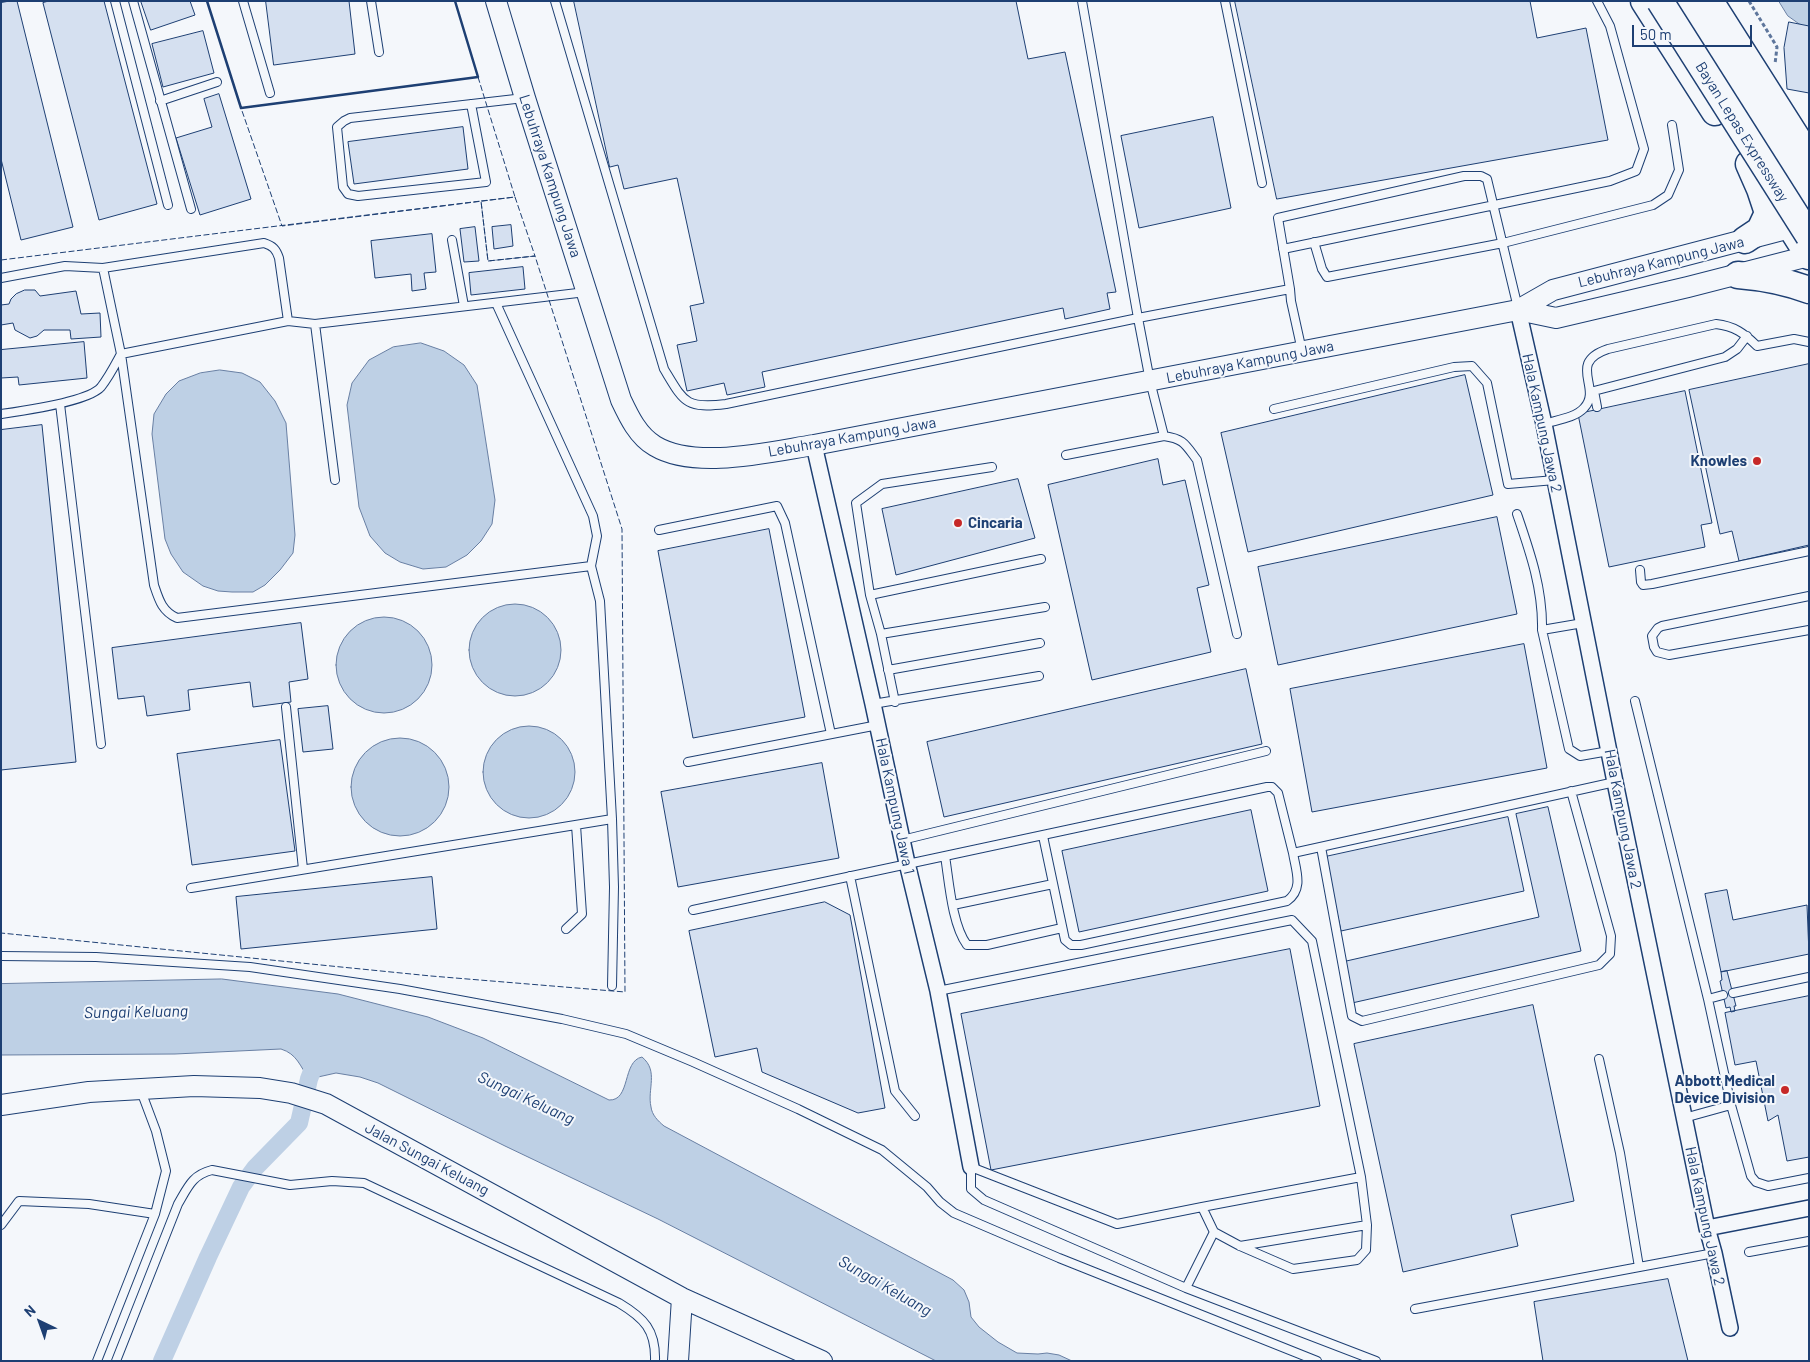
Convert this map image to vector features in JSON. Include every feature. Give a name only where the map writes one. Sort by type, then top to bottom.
[{"type":"highway","points":[[1644,1],[1749,164],[1803,229],[1809,256]]},
{"type":"highway","name":"Bayan Lepas Expressway","points":[[1660,1],[1803,229]]},
{"type":"highway","name":"Bayan Lepas Expressway","points":[[1687,1],[1809,194]]},
{"type":"highway","points":[[1710,1],[1809,157]]},
{"type":"highway","points":[[1745,240],[1760,230],[1768,213],[1749,164]]},
{"type":"highway","points":[[1738,275],[1788,282],[1809,290]]},
{"type":"street","name":"Lebuhraya Kampung Jawa","points":[[496,1],[621,400],[630,420],[642,436],[654,446],[675,454],[724,459],[814,445],[1518,310],[1552,290],[1745,240],[1803,229]]},
{"type":"street","name":"Lebuhraya Kampung Jawa","points":[[1518,310],[1556,318],[1738,275],[1809,256]]},
{"type":"street","name":"Hala Kampung Jawa 2","points":[[1518,310],[1544,424],[1684,1118],[1730,1328]]},
{"type":"street","name":"Hala Kampung Jawa 1","points":[[814,445],[878,725],[907,863],[938,991],[971,1167]]},
{"type":"street","name":"Jalan Sungai Keluang","points":[[1,1105],[90,1092],[194,1086],[260,1088],[326,1104],[682,1298],[822,1361]]},
{"type":"street","points":[[1707,1228],[1809,1208]]},
{"type":"street","points":[[678,1361],[682,1298]]},
{"type":"lane","points":[[114,1],[168,205]]},
{"type":"lane","points":[[133,1],[191,209]]},
{"type":"lane","points":[[243,1],[270,93]]},
{"type":"lane","points":[[372,1],[379,52]]},
{"type":"lane","points":[[555,1],[664,368],[679,393],[692,404],[703,406],[726,404],[1290,288]]},
{"type":"lane","points":[[1082,1],[1138,318],[1150,381],[1164,436]]},
{"type":"lane","points":[[1225,1],[1262,183]]},
{"type":"lane","points":[[1284,249],[1610,181],[1636,171],[1644,149],[1610,26],[1597,1]]},
{"type":"lane","points":[[160,101],[216,82]]},
{"type":"lane","points":[[472,104],[486,182],[358,196],[348,194],[343,186],[337,128],[344,121],[350,118],[472,104],[525,98]]},
{"type":"lane","points":[[1314,242],[1322,269],[1327,277],[1503,243],[1653,205],[1668,195],[1679,170],[1672,125]]},
{"type":"lane","points":[[1302,352],[1290,301],[1290,288],[1278,218],[1464,176],[1481,176],[1487,179],[1518,310]]},
{"type":"lane","points":[[452,240],[464,306]]},
{"type":"lane","points":[[1,278],[65,266],[103,268],[264,243],[272,245],[279,258],[288,322]]},
{"type":"lane","points":[[103,268],[121,354],[154,585],[161,604],[168,613],[177,618],[591,566]]},
{"type":"lane","points":[[1,414],[60,404],[100,388],[121,354],[288,322],[315,324],[587,291]]},
{"type":"lane","points":[[496,303],[593,516],[597,536],[591,566],[600,601],[612,819],[614,887],[612,986]]},
{"type":"lane","points":[[315,324],[335,480]]},
{"type":"lane","points":[[1596,407],[1586,367],[1589,360],[1598,352],[1716,324],[1739,330],[1756,346],[1794,339],[1809,342]]},
{"type":"lane","points":[[1592,391],[1725,357],[1737,349],[1747,336]]},
{"type":"lane","points":[[1274,409],[1454,367],[1472,366],[1487,384],[1508,484],[1555,480]]},
{"type":"lane","points":[[1544,424],[1573,415],[1584,408],[1592,391]]},
{"type":"lane","points":[[60,404],[101,744]]},
{"type":"lane","points":[[1066,455],[1164,436],[1178,438],[1187,446],[1196,460],[1237,634]]},
{"type":"lane","points":[[895,702],[881,634],[870,596],[856,502],[882,484],[992,467]]},
{"type":"lane","points":[[659,530],[777,506],[785,522],[831,734]]},
{"type":"lane","points":[[1518,514],[1536,572],[1542,630],[1569,749],[1580,756],[1609,751]]},
{"type":"lane","points":[[1640,570],[1643,585],[1809,551]]},
{"type":"lane","points":[[870,596],[1041,559]]},
{"type":"lane","points":[[1809,596],[1662,626],[1652,636],[1657,652],[1669,656],[1809,630]]},
{"type":"lane","points":[[881,634],[1045,607]]},
{"type":"lane","points":[[1542,630],[1583,623]]},
{"type":"lane","points":[[888,670],[1040,643]]},
{"type":"lane","points":[[873,704],[895,702],[1038,676]]},
{"type":"lane","points":[[1635,701],[1708,999],[1731,1105],[1751,1176],[1756,1182],[1768,1186],[1809,1178]]},
{"type":"lane","points":[[286,707],[303,869]]},
{"type":"lane","points":[[688,762],[878,725]]},
{"type":"lane","points":[[902,840],[1266,751]]},
{"type":"lane","points":[[1292,853],[1615,782]]},
{"type":"lane","points":[[693,910],[907,863],[1272,787],[1278,792],[1298,881],[1297,891],[1293,897],[1286,901],[1081,945],[1071,945],[1065,940],[1043,836]]},
{"type":"lane","points":[[1321,846],[1352,1016],[1362,1021],[1599,966],[1610,954],[1611,936],[1571,791]]},
{"type":"lane","points":[[191,888],[612,819]]},
{"type":"lane","points":[[566,929],[582,914],[576,825]]},
{"type":"lane","points":[[945,856],[953,905],[961,937],[967,945],[987,946],[1062,928]]},
{"type":"lane","points":[[850,876],[895,1091],[915,1116]]},
{"type":"lane","points":[[953,905],[1053,884]]},
{"type":"lane","points":[[938,991],[1292,920],[1312,941],[1361,1177],[1367,1225],[1366,1250],[1357,1260],[1293,1269],[1240,1246],[1214,1232],[1202,1207]]},
{"type":"lane","points":[[1,956],[96,958],[250,967],[400,989],[562,1019],[626,1034],[798,1109],[882,1150],[927,1187],[940,1202],[954,1213],[1059,1258],[1317,1361]]},
{"type":"lane","points":[[1733,993],[1809,977]]},
{"type":"lane","points":[[1708,999],[1723,994]]},
{"type":"lane","points":[[1599,1059],[1620,1154],[1639,1267]]},
{"type":"lane","points":[[96,1361],[155,1214],[166,1171],[156,1131],[140,1089]]},
{"type":"lane","points":[[1684,1118],[1731,1105]]},
{"type":"lane","points":[[1361,1177],[1117,1224],[971,1167],[971,1189],[984,1200],[1186,1288],[1376,1361]]},
{"type":"lane","points":[[116,1361],[178,1204],[189,1185],[201,1173],[212,1170],[266,1182],[290,1185],[332,1181],[364,1183],[619,1303],[638,1314],[650,1330],[655,1350],[655,1361]]},
{"type":"lane","points":[[1,1226],[19,1200],[89,1204],[155,1214]]},
{"type":"lane","points":[[1240,1246],[1367,1225]]},
{"type":"lane","points":[[1186,1288],[1214,1232]]},
{"type":"lane","points":[[1749,1252],[1809,1241]]},
{"type":"lane","points":[[1415,1308],[1714,1253]]},
{"type":"path","points":[[1749,1],[1777,47]]},
{"type":"water","points":[[1779,1],[1809,1],[1809,31],[1788,16]]},
{"type":"water","points":[[421,343],[444,351],[464,365],[477,385],[495,500],[492,524],[481,541],[467,555],[446,567],[423,569],[400,562],[385,553],[370,536],[359,507],[347,405],[352,383],[369,360],[393,347]]},
{"type":"water","points":[[220,370],[242,373],[260,382],[275,401],[286,423],[295,535],[293,553],[265,585],[253,592],[218,591],[203,586],[183,572],[171,554],[165,539],[152,434],[154,414],[166,394],[179,381],[200,373]]},
{"type":"water","points":[[506,604],[524,604],[541,611],[554,624],[561,641],[561,659],[554,676],[541,689],[524,696],[506,696],[489,689],[476,676],[469,659],[469,641],[476,624],[489,611]]},
{"type":"water","points":[[384,617],[402,621],[418,631],[428,647],[432,665],[428,683],[418,699],[402,709],[384,713],[366,709],[350,699],[340,683],[336,665],[340,647],[350,631],[366,621]]},
{"type":"water","points":[[529,726],[547,730],[561,740],[571,754],[575,772],[571,790],[561,804],[547,814],[529,818],[511,814],[497,804],[487,790],[483,772],[487,754],[497,740],[511,730]]},
{"type":"water","points":[[400,738],[419,742],[434,753],[445,768],[449,787],[445,806],[434,821],[419,832],[400,836],[381,832],[366,821],[355,806],[351,787],[355,768],[366,753],[381,742]]},
{"type":"water","name":"Sungai Keluang","points":[[222,979],[338,994],[428,1017],[483,1038],[609,1100],[616,1099],[621,1094],[632,1066],[636,1060],[642,1057],[650,1068],[650,1100],[652,1110],[656,1118],[664,1126],[953,1280],[964,1290],[969,1302],[971,1317],[979,1327],[998,1342],[1017,1353],[1047,1353],[1059,1355],[1072,1361],[936,1361],[658,1219],[378,1083],[360,1077],[336,1073],[309,1079],[295,1057],[281,1049],[175,1054],[1,1055],[1,984]]},
{"type":"building","points":[[17,1],[73,227],[21,240],[1,159],[1,3]]},
{"type":"building","points":[[49,1],[104,1],[157,204],[99,220],[43,3]]},
{"type":"building","points":[[141,1],[190,1],[195,15],[151,30]]},
{"type":"building","points":[[266,1],[349,1],[355,54],[274,65]]},
{"type":"building","points":[[574,1],[1016,1],[1028,59],[1065,52],[1116,292],[1107,293],[1110,309],[1065,319],[1063,308],[762,372],[765,387],[727,395],[724,383],[687,391],[677,345],[697,341],[690,306],[704,303],[677,178],[624,189],[618,165],[610,167]]},
{"type":"building","points":[[1235,1],[1530,1],[1537,38],[1586,28],[1608,140],[1277,199]]},
{"type":"building","points":[[1789,22],[1809,26],[1809,93],[1787,89],[1784,48]]},
{"type":"building","points":[[203,31],[214,73],[163,87],[152,44]]},
{"type":"building","points":[[219,94],[251,199],[200,215],[176,138],[212,127],[204,99]]},
{"type":"building","points":[[1213,117],[1231,208],[1139,228],[1121,136]]},
{"type":"building","points":[[463,127],[468,169],[354,184],[348,142]]},
{"type":"building","points":[[511,225],[513,246],[494,249],[492,227]]},
{"type":"building","points":[[475,227],[479,261],[464,262],[460,229]]},
{"type":"building","points":[[432,234],[436,272],[424,273],[426,289],[412,291],[411,274],[375,278],[371,241]]},
{"type":"building","points":[[523,267],[525,289],[471,295],[469,273]]},
{"type":"building","points":[[25,290],[35,290],[40,296],[76,291],[81,314],[100,313],[101,337],[71,339],[70,330],[44,330],[37,336],[30,338],[15,330],[13,323],[1,325],[1,305],[9,304],[16,294]]},
{"type":"building","points":[[84,342],[87,378],[19,385],[18,377],[1,378],[1,350]]},
{"type":"building","name":"Knowles","points":[[1809,364],[1809,545],[1739,561],[1732,531],[1720,534],[1689,390]]},
{"type":"building","points":[[1465,375],[1493,495],[1248,552],[1221,433]]},
{"type":"building","points":[[1685,391],[1712,523],[1701,525],[1705,547],[1609,567],[1578,414]]},
{"type":"building","points":[[42,425],[76,762],[1,770],[1,430]]},
{"type":"building","points":[[1158,459],[1163,485],[1185,480],[1209,585],[1197,588],[1211,652],[1092,680],[1048,485]]},
{"type":"building","name":"Cincaria","points":[[1018,479],[1035,538],[896,575],[882,509]]},
{"type":"building","points":[[1497,517],[1517,614],[1278,665],[1258,567]]},
{"type":"building","points":[[769,529],[805,717],[693,738],[658,551]]},
{"type":"building","points":[[301,623],[308,679],[289,682],[291,702],[253,707],[250,682],[188,690],[190,710],[147,716],[144,696],[118,699],[112,648]]},
{"type":"building","points":[[1524,644],[1547,768],[1312,812],[1290,689]]},
{"type":"building","points":[[1246,669],[1262,744],[944,817],[927,742]]},
{"type":"building","points":[[328,706],[333,749],[303,752],[298,709]]},
{"type":"building","points":[[280,740],[295,851],[192,865],[177,754]]},
{"type":"building","points":[[822,763],[839,858],[678,887],[661,792]]},
{"type":"building","points":[[1548,807],[1581,951],[1352,1003],[1342,962],[1539,917],[1516,814]]},
{"type":"building","points":[[1251,810],[1268,891],[1079,932],[1062,851]]},
{"type":"building","points":[[1508,817],[1524,891],[1341,931],[1325,857]]},
{"type":"building","points":[[432,877],[437,929],[241,949],[236,897]]},
{"type":"building","points":[[1727,890],[1733,920],[1807,905],[1809,954],[1721,972],[1705,894]]},
{"type":"building","points":[[825,902],[850,915],[885,1108],[858,1113],[762,1072],[757,1048],[715,1057],[689,931]]},
{"type":"building","points":[[1290,949],[1320,1106],[991,1170],[961,1014]]},
{"type":"building","points":[[1727,971],[1736,1006],[1734,1006],[1735,1011],[1731,1012],[1730,1007],[1726,1008],[1720,981],[1722,980],[1721,972]]},
{"type":"building","name":"Abbott Medical Device Division","points":[[1809,996],[1809,1157],[1787,1161],[1778,1115],[1768,1121],[1756,1061],[1735,1065],[1725,1013]]},
{"type":"building","points":[[1533,1005],[1574,1201],[1511,1215],[1518,1246],[1403,1272],[1354,1044]]},
{"type":"building","points":[[1668,1279],[1688,1361],[1543,1361],[1534,1302]]},
{"type":"waterway","points":[[162,1361],[241,1187],[255,1168],[299,1123],[309,1079],[317,1058]]},
{"type":"fence","points":[[478,77],[515,197],[282,226],[241,108],[478,77]]},
{"type":"fence","points":[[515,197],[535,256],[488,261],[481,201],[515,197]]},
{"type":"fence","points":[[1,260],[481,201],[488,261],[535,256],[622,529],[625,992],[431,976],[1,933]]},
{"type":"wall","points":[[207,1],[241,108],[478,77],[455,1]]},
{"type":"place","name":"Knowles","points":[[1757,461]]},
{"type":"place","name":"Cincaria","points":[[958,523]]},
{"type":"place","name":"Abbott Medical Device Division","points":[[1785,1090]]}]
